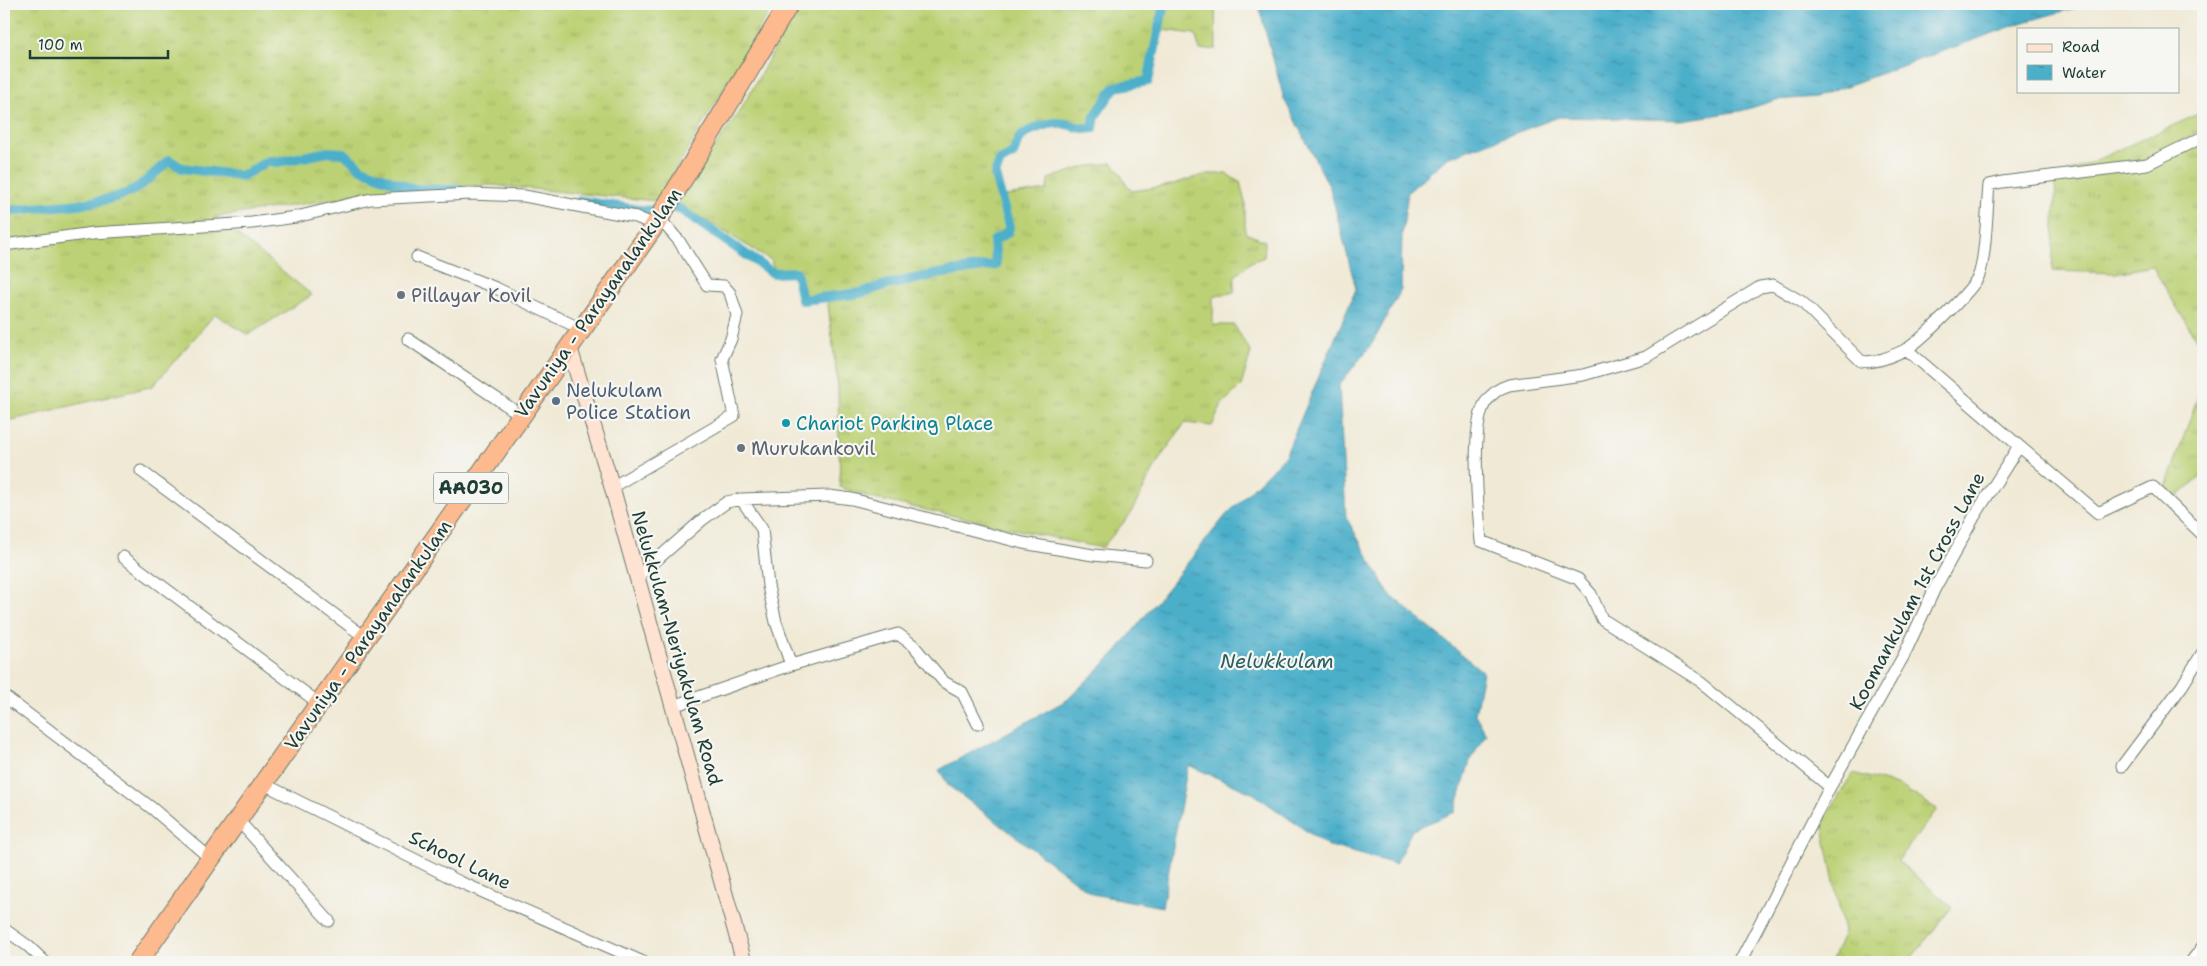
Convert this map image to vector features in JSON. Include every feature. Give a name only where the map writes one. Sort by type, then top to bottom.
[{"type":"highway","name":"Vavuniya - Parayanalankulam","points":[[138,962],[657,222],[789,4]]},
{"type":"main road","name":"Nelukkulam-Neriyakulam Road","points":[[569,346],[612,488],[744,962]]},
{"type":"street","points":[[1830,787],[1702,682],[1602,619],[1591,594],[1578,579],[1481,541],[1476,490],[1478,422],[1485,404],[1499,388],[1509,385],[1583,375],[1646,357],[1760,287],[1774,285],[1802,302],[1861,362],[1871,363],[1906,349],[1955,305],[1979,276],[1989,185],[2147,164],[2203,137]]},
{"type":"street","points":[[4,245],[93,233],[252,223],[296,217],[371,199],[470,194],[524,196],[636,216],[657,222],[679,241],[707,285],[724,286],[730,293],[737,315],[731,338],[722,359],[734,416],[612,488]]},
{"type":"street","points":[[417,257],[496,288],[581,329]]},
{"type":"street","points":[[408,339],[521,415]]},
{"type":"street","points":[[1906,349],[2098,513],[2153,487],[2203,535]]},
{"type":"street","name":"Koomankulam 1st Cross Lane","points":[[1740,962],[1830,787],[1904,655],[1935,588],[1970,525],[2018,446]]},
{"type":"street","points":[[141,471],[366,638]]},
{"type":"street","points":[[637,577],[702,520],[728,502],[829,496],[852,499],[1023,543],[1093,555],[1146,560]]},
{"type":"street","points":[[741,500],[762,529],[772,604],[776,622],[791,665]]},
{"type":"street","points":[[123,557],[320,704]]},
{"type":"street","points":[[673,706],[791,665],[898,634],[914,645],[944,682],[962,692],[978,724]]},
{"type":"street","points":[[2122,766],[2182,686],[2203,652]]},
{"type":"street","points":[[4,696],[153,809],[211,859]]},
{"type":"street","name":"School Lane","points":[[264,784],[460,882],[643,962]]},
{"type":"street","points":[[238,820],[330,921]]},
{"type":"street","points":[[4,929],[28,946],[45,962]]},
{"type":"street","points":[[2191,962],[2203,946]]},
{"type":"green space","points":[[4,4],[774,4],[657,201],[492,185],[395,190],[215,217],[312,295],[248,335],[215,314],[153,386],[4,422]]},
{"type":"green space","points":[[800,4],[1215,4],[1216,49],[1200,50],[1195,34],[1163,30],[1146,78],[1113,86],[1096,110],[1090,125],[1063,121],[1045,123],[1028,129],[1014,140],[1010,152],[993,175],[999,197],[1047,190],[1048,179],[1084,167],[1112,163],[1132,191],[1166,186],[1207,174],[1226,174],[1240,182],[1245,202],[1245,233],[1265,241],[1264,257],[1251,262],[1235,276],[1234,292],[1213,297],[1213,325],[1234,325],[1251,352],[1241,386],[1222,404],[1212,426],[1185,423],[1160,458],[1129,516],[1102,548],[871,498],[840,487],[838,387],[828,304],[825,295],[805,296],[798,269],[774,270],[771,260],[677,203],[741,109]]},
{"type":"green space","points":[[2203,112],[2203,129],[2123,172],[2158,165],[2203,143],[2203,351],[2152,266],[2116,273],[2052,271],[2056,178]]},
{"type":"green space","points":[[2203,382],[2203,474],[2176,498],[2166,487]]},
{"type":"green space","points":[[1853,773],[1900,786],[1937,809],[1898,861],[1952,907],[1908,962],[1831,962],[1844,932],[1822,822]]},
{"type":"water","name":"Nelukkulam","points":[[1258,4],[2089,4],[2021,23],[1816,97],[1776,100],[1741,111],[1682,120],[1559,117],[1447,158],[1408,192],[1402,234],[1401,290],[1372,344],[1339,385],[1346,517],[1389,594],[1483,672],[1475,714],[1486,734],[1470,761],[1455,812],[1412,830],[1396,864],[1326,845],[1254,794],[1188,765],[1162,907],[1092,894],[949,786],[939,770],[1067,700],[1117,651],[1226,515],[1285,456],[1356,289],[1330,188],[1284,99]]},
{"type":"waterway","points":[[580,201],[645,211],[677,207],[773,273],[796,272],[802,300],[861,293],[882,286],[938,274],[996,265],[994,241],[1008,232],[1009,227],[995,175],[1000,161],[1013,154],[1022,136],[1048,124],[1058,123],[1089,129],[1093,128],[1095,116],[1115,87],[1148,81],[1164,4]]},
{"type":"waterway","points":[[4,212],[89,203],[121,196],[143,184],[169,160],[182,168],[242,176],[268,161],[278,162],[328,152],[344,153],[362,169],[412,189],[459,190]]},
{"type":"place","name":"Pillayar Kovil","points":[[401,295]]},
{"type":"place","name":"Nelukulam Police Station","points":[[556,401]]},
{"type":"place","name":"Chariot Parking Place","points":[[786,423]]},
{"type":"place","name":"Murukankovil","points":[[741,448]]}]
